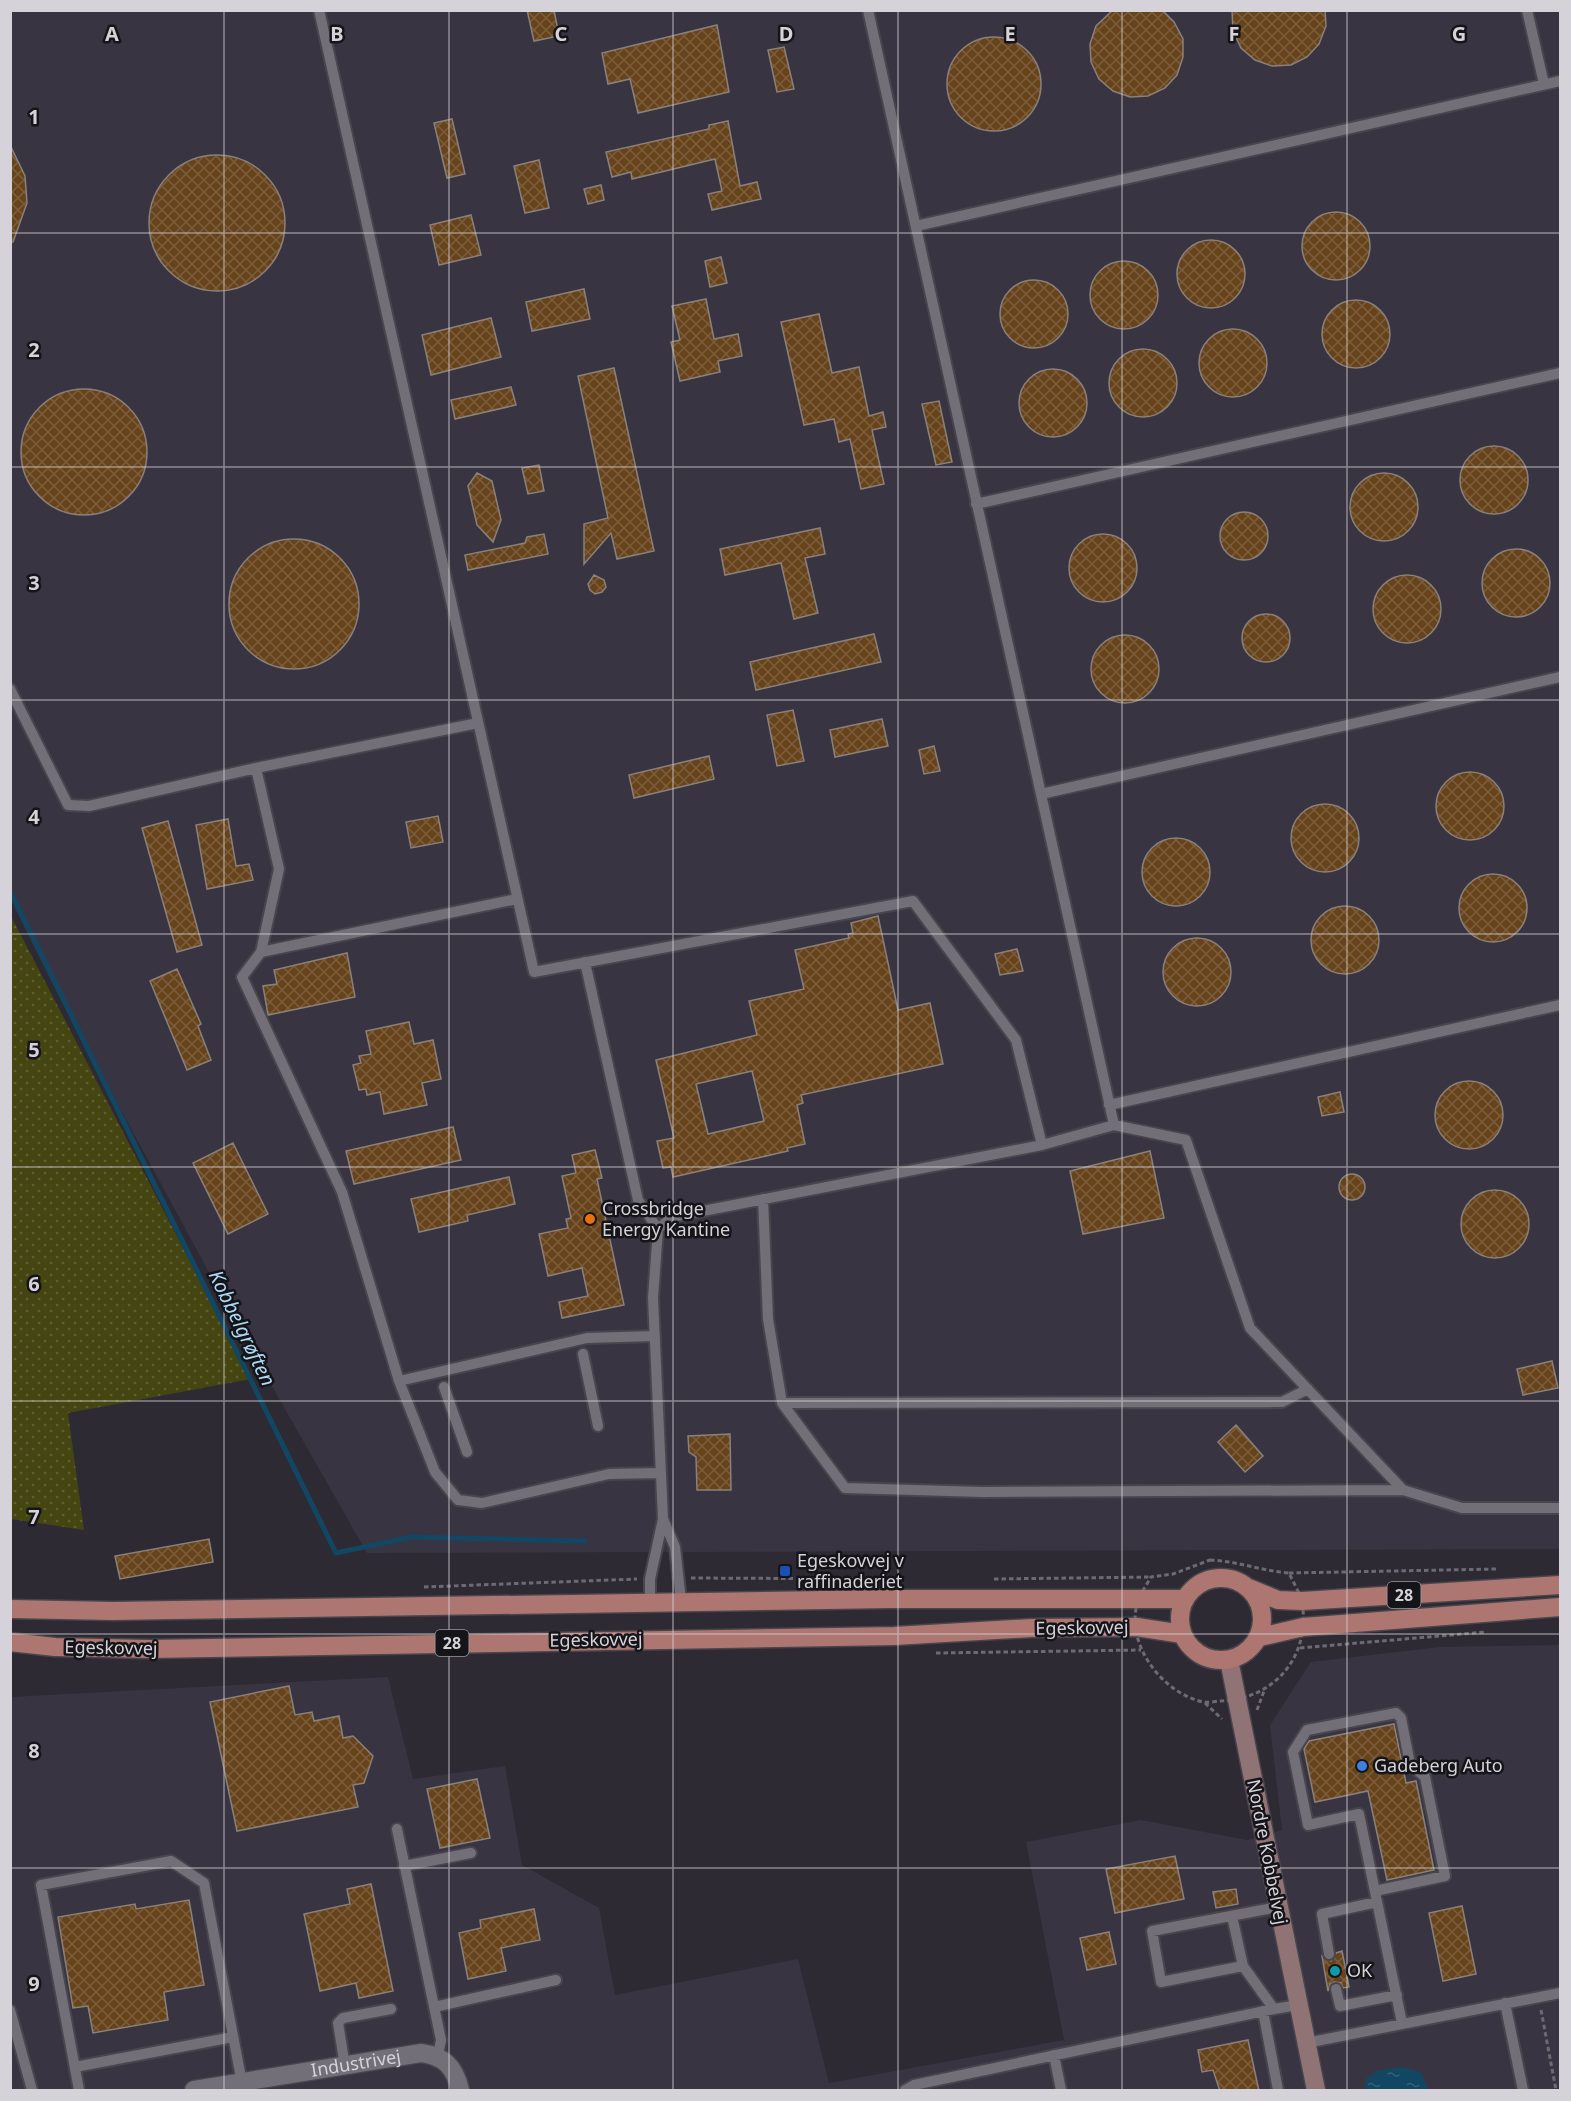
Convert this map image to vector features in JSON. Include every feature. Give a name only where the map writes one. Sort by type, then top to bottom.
[{"type":"main road","name":"28","points":[[1184,1599],[1202,1582],[1216,1578],[1234,1580],[1278,1600],[1302,1601],[1560,1585]]},
{"type":"main road","points":[[1249,1588],[1259,1601],[1262,1613],[1260,1637]]},
{"type":"main road","name":"Egeskovvej","points":[[10,1609],[113,1611],[681,1601],[991,1598],[1138,1601],[1184,1599]]},
{"type":"main road","points":[[1184,1599],[1179,1620],[1182,1634],[1189,1646],[1207,1658],[1229,1660]]},
{"type":"main road","name":"28","points":[[1229,1660],[1246,1653],[1260,1637],[1303,1627],[1560,1607]]},
{"type":"main road","name":"Egeskovvej","points":[[10,1642],[55,1647],[149,1649],[894,1636],[1032,1628],[1137,1626],[1182,1634]]},
{"type":"street","name":"Nordre Kobbelvej","points":[[1229,1660],[1316,2091]]},
{"type":"street","name":"Industrivej","points":[[194,2091],[421,2053],[438,2055]]},
{"type":"street","points":[[438,2055],[452,2068],[460,2091]]},
{"type":"lane","points":[[319,10],[534,972],[913,901],[1016,1040],[1042,1145]]},
{"type":"lane","points":[[868,10],[1114,1125]]},
{"type":"lane","points":[[1527,10],[1544,84]]},
{"type":"lane","points":[[916,226],[1560,81]]},
{"type":"lane","points":[[976,504],[1560,372]]},
{"type":"lane","points":[[1041,794],[1560,676]]},
{"type":"lane","points":[[10,689],[68,805],[88,806],[256,768],[478,723]]},
{"type":"lane","points":[[256,768],[279,868],[261,952],[243,977],[342,1192],[399,1381],[435,1472],[459,1500],[482,1503],[609,1474],[661,1473]]},
{"type":"lane","points":[[261,952],[517,899]]},
{"type":"lane","points":[[585,962],[638,1200],[658,1229],[653,1298],[663,1519],[650,1579],[650,1602]]},
{"type":"lane","points":[[1109,1105],[1560,1005]]},
{"type":"lane","points":[[658,1229],[672,1217],[1042,1145],[1114,1125],[1186,1140],[1250,1328],[1404,1490]]},
{"type":"lane","points":[[763,1199],[768,1319],[782,1403],[844,1488],[983,1492],[1404,1490],[1462,1508],[1560,1508]]},
{"type":"lane","points":[[399,1381],[587,1338],[655,1336]]},
{"type":"lane","points":[[583,1354],[598,1426]]},
{"type":"lane","points":[[444,1388],[467,1452]]},
{"type":"lane","points":[[782,1403],[1282,1402],[1308,1389]]},
{"type":"lane","points":[[663,1519],[675,1547],[681,1601]]},
{"type":"lane","points":[[1329,1954],[1322,1914],[1376,1896],[1445,1876],[1425,1777],[1410,1764],[1401,1719],[1396,1713],[1307,1730],[1293,1752],[1308,1825],[1359,1814],[1376,1896],[1397,1995],[1402,2023]]},
{"type":"lane","points":[[397,1828],[441,2040],[438,2055]]},
{"type":"lane","points":[[404,1866],[471,1853]]},
{"type":"lane","points":[[79,2091],[41,1884],[171,1861],[204,1883],[242,2083]]},
{"type":"lane","points":[[1243,1966],[1161,1982],[1152,1931],[1278,1907]]},
{"type":"lane","points":[[1232,1916],[1243,1966],[1269,2010],[1278,2091]]},
{"type":"lane","points":[[434,2007],[556,1980]]},
{"type":"lane","points":[[1336,1989],[1340,2006],[1397,1995]]},
{"type":"lane","points":[[1306,2043],[1560,1993]]},
{"type":"lane","points":[[1505,2003],[1523,2091]]},
{"type":"lane","points":[[905,2091],[914,2085],[1298,2005]]},
{"type":"lane","points":[[345,2066],[338,2023],[343,2018],[391,2009]]},
{"type":"lane","points":[[10,2010],[32,2091]]},
{"type":"lane","points":[[75,2067],[233,2037]]},
{"type":"lane","points":[[1054,2055],[1061,2091]]},
{"type":"path","points":[[1289,1573],[1302,1601],[1303,1627],[1300,1648],[1286,1671],[1265,1691],[1237,1700],[1204,1702],[1181,1692],[1159,1676],[1141,1650],[1137,1626],[1138,1601],[1151,1577],[1173,1574],[1210,1560],[1233,1561],[1268,1572],[1289,1573],[1500,1569]]},
{"type":"path","points":[[1300,1648],[1492,1632]]},
{"type":"path","points":[[1538,1997],[1557,2082],[1556,2091]]},
{"type":"shaded area","points":[[11,11],[1560,11],[1560,1549],[367,1553],[244,1337],[52,983],[11,900]]},
{"type":"shaded area","points":[[10,914],[251,1379],[68,1413],[84,1530],[11,1519]]},
{"type":"shaded area","points":[[1560,1645],[1560,2090],[11,2090],[11,1697],[388,1677],[413,1779],[505,1766],[522,1865],[599,1908],[615,1995],[798,1959],[829,2083],[1064,2040],[1026,1842],[1141,1820],[1247,1840],[1282,1830],[1270,1725],[1311,1662],[1440,1647]]},
{"type":"water","points":[[1402,2067],[1421,2072],[1428,2090],[1365,2090],[1366,2079],[1376,2071]]},
{"type":"building","points":[[527,10],[554,10],[559,36],[534,41]]},
{"type":"building","points":[[1113,10],[1162,10],[1174,22],[1183,39],[1183,57],[1177,75],[1165,88],[1148,96],[1130,97],[1113,91],[1099,79],[1091,62],[1090,44],[1096,26]]},
{"type":"building","points":[[1232,10],[1325,10],[1326,26],[1319,44],[1307,57],[1291,65],[1272,66],[1255,60],[1241,48],[1233,31]]},
{"type":"building","points":[[717,25],[729,92],[638,113],[630,79],[608,84],[602,53]]},
{"type":"building","points":[[994,37],[1012,41],[1027,51],[1037,66],[1041,84],[1037,102],[1027,117],[1012,127],[994,131],[976,127],[961,117],[951,102],[947,84],[951,66],[961,51],[976,41]]},
{"type":"building","points":[[784,47],[794,89],[777,92],[768,50]]},
{"type":"building","points":[[452,119],[465,174],[447,178],[434,123]]},
{"type":"building","points":[[728,121],[740,186],[757,182],[761,199],[712,210],[708,194],[722,191],[715,159],[632,179],[631,172],[612,177],[606,152],[709,129],[709,125]]},
{"type":"building","points":[[10,145],[25,176],[27,203],[13,242],[10,242]]},
{"type":"building","points":[[217,155],[243,160],[265,175],[280,197],[285,223],[280,249],[265,271],[243,286],[217,291],[191,286],[169,271],[154,249],[149,223],[154,197],[169,175],[191,160]]},
{"type":"building","points":[[539,160],[549,208],[525,213],[514,166]]},
{"type":"building","points":[[601,185],[604,200],[588,204],[584,189]]},
{"type":"building","points":[[1336,212],[1349,215],[1360,222],[1367,233],[1370,246],[1367,259],[1360,270],[1349,277],[1336,280],[1323,277],[1312,270],[1305,259],[1302,246],[1305,233],[1312,222],[1323,215]]},
{"type":"building","points":[[471,215],[481,255],[439,265],[430,225]]},
{"type":"building","points":[[1211,240],[1224,243],[1235,250],[1242,261],[1245,274],[1242,287],[1235,298],[1224,305],[1211,308],[1198,305],[1187,298],[1180,287],[1177,274],[1180,261],[1187,250],[1198,243]]},
{"type":"building","points":[[721,257],[727,283],[710,287],[705,261]]},
{"type":"building","points":[[1124,261],[1137,264],[1148,271],[1155,282],[1158,295],[1155,308],[1148,319],[1137,326],[1124,329],[1111,326],[1100,319],[1093,308],[1090,295],[1093,282],[1100,271],[1111,264]]},
{"type":"building","points":[[1034,280],[1047,283],[1058,290],[1065,301],[1068,314],[1065,327],[1058,338],[1047,345],[1034,348],[1021,345],[1010,338],[1003,327],[1000,314],[1003,301],[1010,290],[1021,283]]},
{"type":"building","points":[[584,289],[590,319],[532,331],[526,302]]},
{"type":"building","points":[[706,299],[714,339],[738,334],[742,356],[718,361],[720,372],[680,381],[671,342],[680,340],[672,306]]},
{"type":"building","points":[[1356,300],[1369,303],[1380,310],[1387,321],[1390,334],[1387,347],[1380,358],[1369,365],[1356,368],[1343,365],[1332,358],[1325,347],[1322,334],[1325,321],[1332,310],[1343,303]]},
{"type":"building","points":[[819,314],[832,373],[859,367],[869,416],[883,412],[886,427],[872,430],[884,484],[861,489],[850,439],[839,442],[834,419],[804,425],[781,322]]},
{"type":"building","points":[[491,318],[501,357],[431,375],[422,335]]},
{"type":"building","points":[[1233,329],[1246,332],[1257,339],[1264,350],[1267,363],[1264,376],[1257,387],[1246,394],[1233,397],[1220,394],[1209,387],[1202,376],[1199,363],[1202,350],[1209,339],[1220,332]]},
{"type":"building","points":[[1143,349],[1156,352],[1167,359],[1174,370],[1177,383],[1174,396],[1167,407],[1156,414],[1143,417],[1130,414],[1119,407],[1112,396],[1109,383],[1112,370],[1119,359],[1130,352]]},
{"type":"building","points":[[614,368],[654,551],[617,559],[611,533],[584,564],[584,524],[608,518],[578,376]]},
{"type":"building","points":[[1053,369],[1066,372],[1077,379],[1084,390],[1087,403],[1084,416],[1077,427],[1066,434],[1053,437],[1040,434],[1029,427],[1022,416],[1019,403],[1022,390],[1029,379],[1040,372]]},
{"type":"building","points":[[511,387],[516,405],[455,419],[451,400]]},
{"type":"building","points":[[84,389],[108,394],[129,407],[142,428],[147,452],[142,476],[129,497],[108,510],[84,515],[60,510],[39,497],[26,476],[21,452],[26,428],[39,407],[60,394]]},
{"type":"building","points":[[939,401],[952,462],[936,465],[922,404]]},
{"type":"building","points":[[1494,446],[1507,449],[1518,456],[1525,467],[1528,480],[1525,493],[1518,504],[1507,511],[1494,514],[1481,511],[1470,504],[1463,493],[1460,480],[1463,467],[1470,456],[1481,449]]},
{"type":"building","points":[[539,465],[544,491],[528,494],[522,468]]},
{"type":"building","points":[[477,473],[492,481],[501,520],[493,542],[477,525],[468,486]]},
{"type":"building","points":[[1384,473],[1397,476],[1408,483],[1415,494],[1418,507],[1415,520],[1408,531],[1397,538],[1384,541],[1371,538],[1360,531],[1353,520],[1350,507],[1353,494],[1360,483],[1371,476]]},
{"type":"building","points":[[1244,512],[1261,519],[1268,536],[1261,553],[1244,560],[1227,553],[1220,536],[1227,519]]},
{"type":"building","points":[[820,528],[825,554],[805,558],[818,613],[794,619],[781,563],[725,575],[720,549]]},
{"type":"building","points":[[544,534],[548,554],[468,570],[465,555],[525,543],[527,537]]},
{"type":"building","points":[[1103,534],[1116,537],[1127,544],[1134,555],[1137,568],[1134,581],[1127,592],[1116,599],[1103,602],[1090,599],[1079,592],[1072,581],[1069,568],[1072,555],[1079,544],[1090,537]]},
{"type":"building","points":[[294,539],[319,544],[340,558],[354,579],[359,604],[354,629],[340,650],[319,664],[294,669],[269,664],[248,650],[234,629],[229,604],[234,579],[248,558],[269,544]]},
{"type":"building","points":[[1516,549],[1529,552],[1540,559],[1547,570],[1550,583],[1547,596],[1540,607],[1529,614],[1516,617],[1503,614],[1492,607],[1485,596],[1482,583],[1485,570],[1492,559],[1503,552]]},
{"type":"building","points":[[594,575],[604,580],[606,587],[602,592],[595,594],[590,590],[588,584]]},
{"type":"building","points":[[1407,575],[1420,578],[1431,585],[1438,596],[1441,609],[1438,622],[1431,633],[1420,640],[1407,643],[1394,640],[1383,633],[1376,622],[1373,609],[1376,596],[1383,585],[1394,578]]},
{"type":"building","points":[[1266,614],[1283,621],[1290,638],[1283,655],[1266,662],[1249,655],[1242,638],[1249,621]]},
{"type":"building","points":[[874,634],[881,662],[756,690],[750,662]]},
{"type":"building","points":[[1125,635],[1138,638],[1149,645],[1156,656],[1159,669],[1156,682],[1149,693],[1138,700],[1125,703],[1112,700],[1101,693],[1094,682],[1091,669],[1094,656],[1101,645],[1112,638]]},
{"type":"building","points":[[793,710],[804,761],[777,766],[767,715]]},
{"type":"building","points":[[882,719],[888,746],[835,757],[830,730]]},
{"type":"building","points":[[934,746],[940,771],[924,774],[919,750]]},
{"type":"building","points":[[709,756],[714,779],[634,798],[629,775]]},
{"type":"building","points":[[1470,772],[1483,775],[1494,782],[1501,793],[1504,806],[1501,819],[1494,830],[1483,837],[1470,840],[1457,837],[1446,830],[1439,819],[1436,806],[1439,793],[1446,782],[1457,775]]},
{"type":"building","points":[[1325,804],[1338,807],[1349,814],[1356,825],[1359,838],[1356,851],[1349,862],[1338,869],[1325,872],[1312,869],[1301,862],[1294,851],[1291,838],[1294,825],[1301,814],[1312,807]]},
{"type":"building","points":[[438,816],[443,842],[411,848],[406,822]]},
{"type":"building","points":[[228,819],[236,866],[249,864],[253,880],[207,889],[196,825]]},
{"type":"building","points":[[168,821],[202,945],[177,952],[142,828]]},
{"type":"building","points":[[1176,838],[1189,841],[1200,848],[1207,859],[1210,872],[1207,885],[1200,896],[1189,903],[1176,906],[1163,903],[1152,896],[1145,885],[1142,872],[1145,859],[1152,848],[1163,841]]},
{"type":"building","points":[[1493,874],[1506,877],[1517,884],[1524,895],[1527,908],[1524,921],[1517,932],[1506,939],[1493,942],[1480,939],[1469,932],[1462,921],[1459,908],[1462,895],[1469,884],[1480,877]]},
{"type":"building","points":[[1345,906],[1358,909],[1369,916],[1376,927],[1379,940],[1376,953],[1369,964],[1358,971],[1345,974],[1332,971],[1321,964],[1314,953],[1311,940],[1314,927],[1321,916],[1332,909]]},
{"type":"building","points":[[878,916],[898,1010],[930,1003],[943,1064],[801,1095],[803,1103],[797,1105],[805,1144],[787,1148],[788,1151],[673,1177],[671,1167],[663,1168],[657,1141],[674,1138],[656,1060],[757,1035],[749,1001],[804,989],[795,950],[849,938],[848,934],[853,933],[851,923]],"holes":[[[752,1071],[764,1121],[708,1134],[696,1084]]]},
{"type":"building","points":[[1197,938],[1210,941],[1221,948],[1228,959],[1231,972],[1228,985],[1221,996],[1210,1003],[1197,1006],[1184,1003],[1173,996],[1166,985],[1163,972],[1166,959],[1173,948],[1184,941]]},
{"type":"building","points":[[1017,949],[1023,971],[1000,975],[995,954]]},
{"type":"building","points":[[347,953],[355,997],[268,1015],[263,986],[277,984],[274,970]]},
{"type":"building","points":[[177,969],[201,1024],[198,1026],[211,1060],[187,1070],[150,981]]},
{"type":"building","points":[[409,1022],[414,1044],[433,1040],[441,1079],[422,1083],[427,1105],[384,1114],[380,1092],[367,1095],[366,1089],[359,1090],[353,1065],[361,1063],[359,1056],[371,1054],[366,1031]]},
{"type":"building","points":[[1469,1081],[1482,1084],[1493,1091],[1500,1102],[1503,1115],[1500,1128],[1493,1139],[1482,1146],[1469,1149],[1456,1146],[1445,1139],[1438,1128],[1435,1115],[1438,1102],[1445,1091],[1456,1084]]},
{"type":"building","points":[[1340,1092],[1344,1112],[1322,1116],[1318,1097]]},
{"type":"building","points":[[453,1127],[461,1160],[354,1184],[346,1151]]},
{"type":"building","points":[[233,1143],[268,1214],[228,1234],[193,1163]]},
{"type":"building","points":[[595,1150],[602,1178],[597,1179],[624,1305],[562,1318],[559,1302],[588,1296],[582,1268],[548,1276],[539,1234],[568,1228],[566,1219],[571,1218],[562,1176],[576,1173],[572,1155]]},
{"type":"building","points":[[1150,1151],[1164,1218],[1083,1234],[1070,1171]]},
{"type":"building","points":[[1352,1174],[1362,1177],[1365,1187],[1362,1197],[1352,1200],[1342,1197],[1339,1187],[1342,1177]]},
{"type":"building","points":[[509,1177],[515,1204],[467,1215],[468,1221],[419,1232],[411,1199]]},
{"type":"building","points":[[1495,1190],[1508,1193],[1519,1200],[1526,1211],[1529,1224],[1526,1237],[1519,1248],[1508,1255],[1495,1258],[1482,1255],[1471,1248],[1464,1237],[1461,1224],[1464,1211],[1471,1200],[1482,1193]]},
{"type":"building","points":[[1552,1361],[1558,1388],[1523,1395],[1517,1369]]},
{"type":"building","points":[[1236,1425],[1263,1456],[1245,1472],[1218,1442]]},
{"type":"building","points":[[730,1434],[731,1490],[697,1490],[696,1457],[689,1452],[688,1436]]},
{"type":"building","points":[[209,1539],[213,1562],[120,1579],[115,1556]]},
{"type":"building","points":[[289,1686],[295,1715],[312,1712],[314,1721],[339,1716],[343,1738],[353,1736],[373,1756],[364,1783],[353,1785],[358,1807],[237,1831],[210,1702]]},
{"type":"building","points":[[1394,1724],[1406,1783],[1416,1781],[1434,1870],[1387,1880],[1368,1791],[1315,1802],[1304,1749],[1309,1741]]},
{"type":"building","points":[[477,1779],[490,1838],[440,1848],[427,1789]]},
{"type":"building","points":[[1175,1856],[1184,1899],[1115,1913],[1106,1869]]},
{"type":"building","points":[[371,1884],[393,1991],[359,1998],[356,1983],[320,1991],[304,1914],[350,1904],[347,1889]]},
{"type":"building","points":[[1236,1889],[1238,1904],[1216,1908],[1213,1892]]},
{"type":"building","points":[[189,1900],[204,1985],[164,1992],[168,2020],[93,2033],[88,2006],[73,2008],[58,1917],[135,1904],[136,1909]]},
{"type":"building","points":[[1462,1906],[1476,1974],[1443,1981],[1429,1913]]},
{"type":"building","points":[[534,1909],[540,1940],[501,1948],[506,1971],[468,1979],[459,1933],[481,1928],[480,1920]]},
{"type":"building","points":[[1109,1932],[1116,1964],[1087,1970],[1080,1938]]},
{"type":"building","name":"OK","points":[[1342,1951],[1349,1987],[1343,1988],[1341,1983],[1335,1982],[1330,1984],[1328,1991],[1322,1956],[1331,1961],[1336,1953]]},
{"type":"building","points":[[1248,2040],[1259,2091],[1220,2091],[1213,2070],[1202,2072],[1198,2050]]},
{"type":"waterway","name":"Kobbelgrøften","points":[[10,891],[336,1553],[411,1537],[585,1541]]},
{"type":"place","name":"Crossbridge Energy Kantine","points":[[590,1219]]},
{"type":"place","name":"Egeskovvej v raffinaderiet","points":[[785,1571]]},
{"type":"place","name":"Gadeberg Auto","points":[[1362,1766]]},
{"type":"place","name":"OK","points":[[1335,1971]]}]
